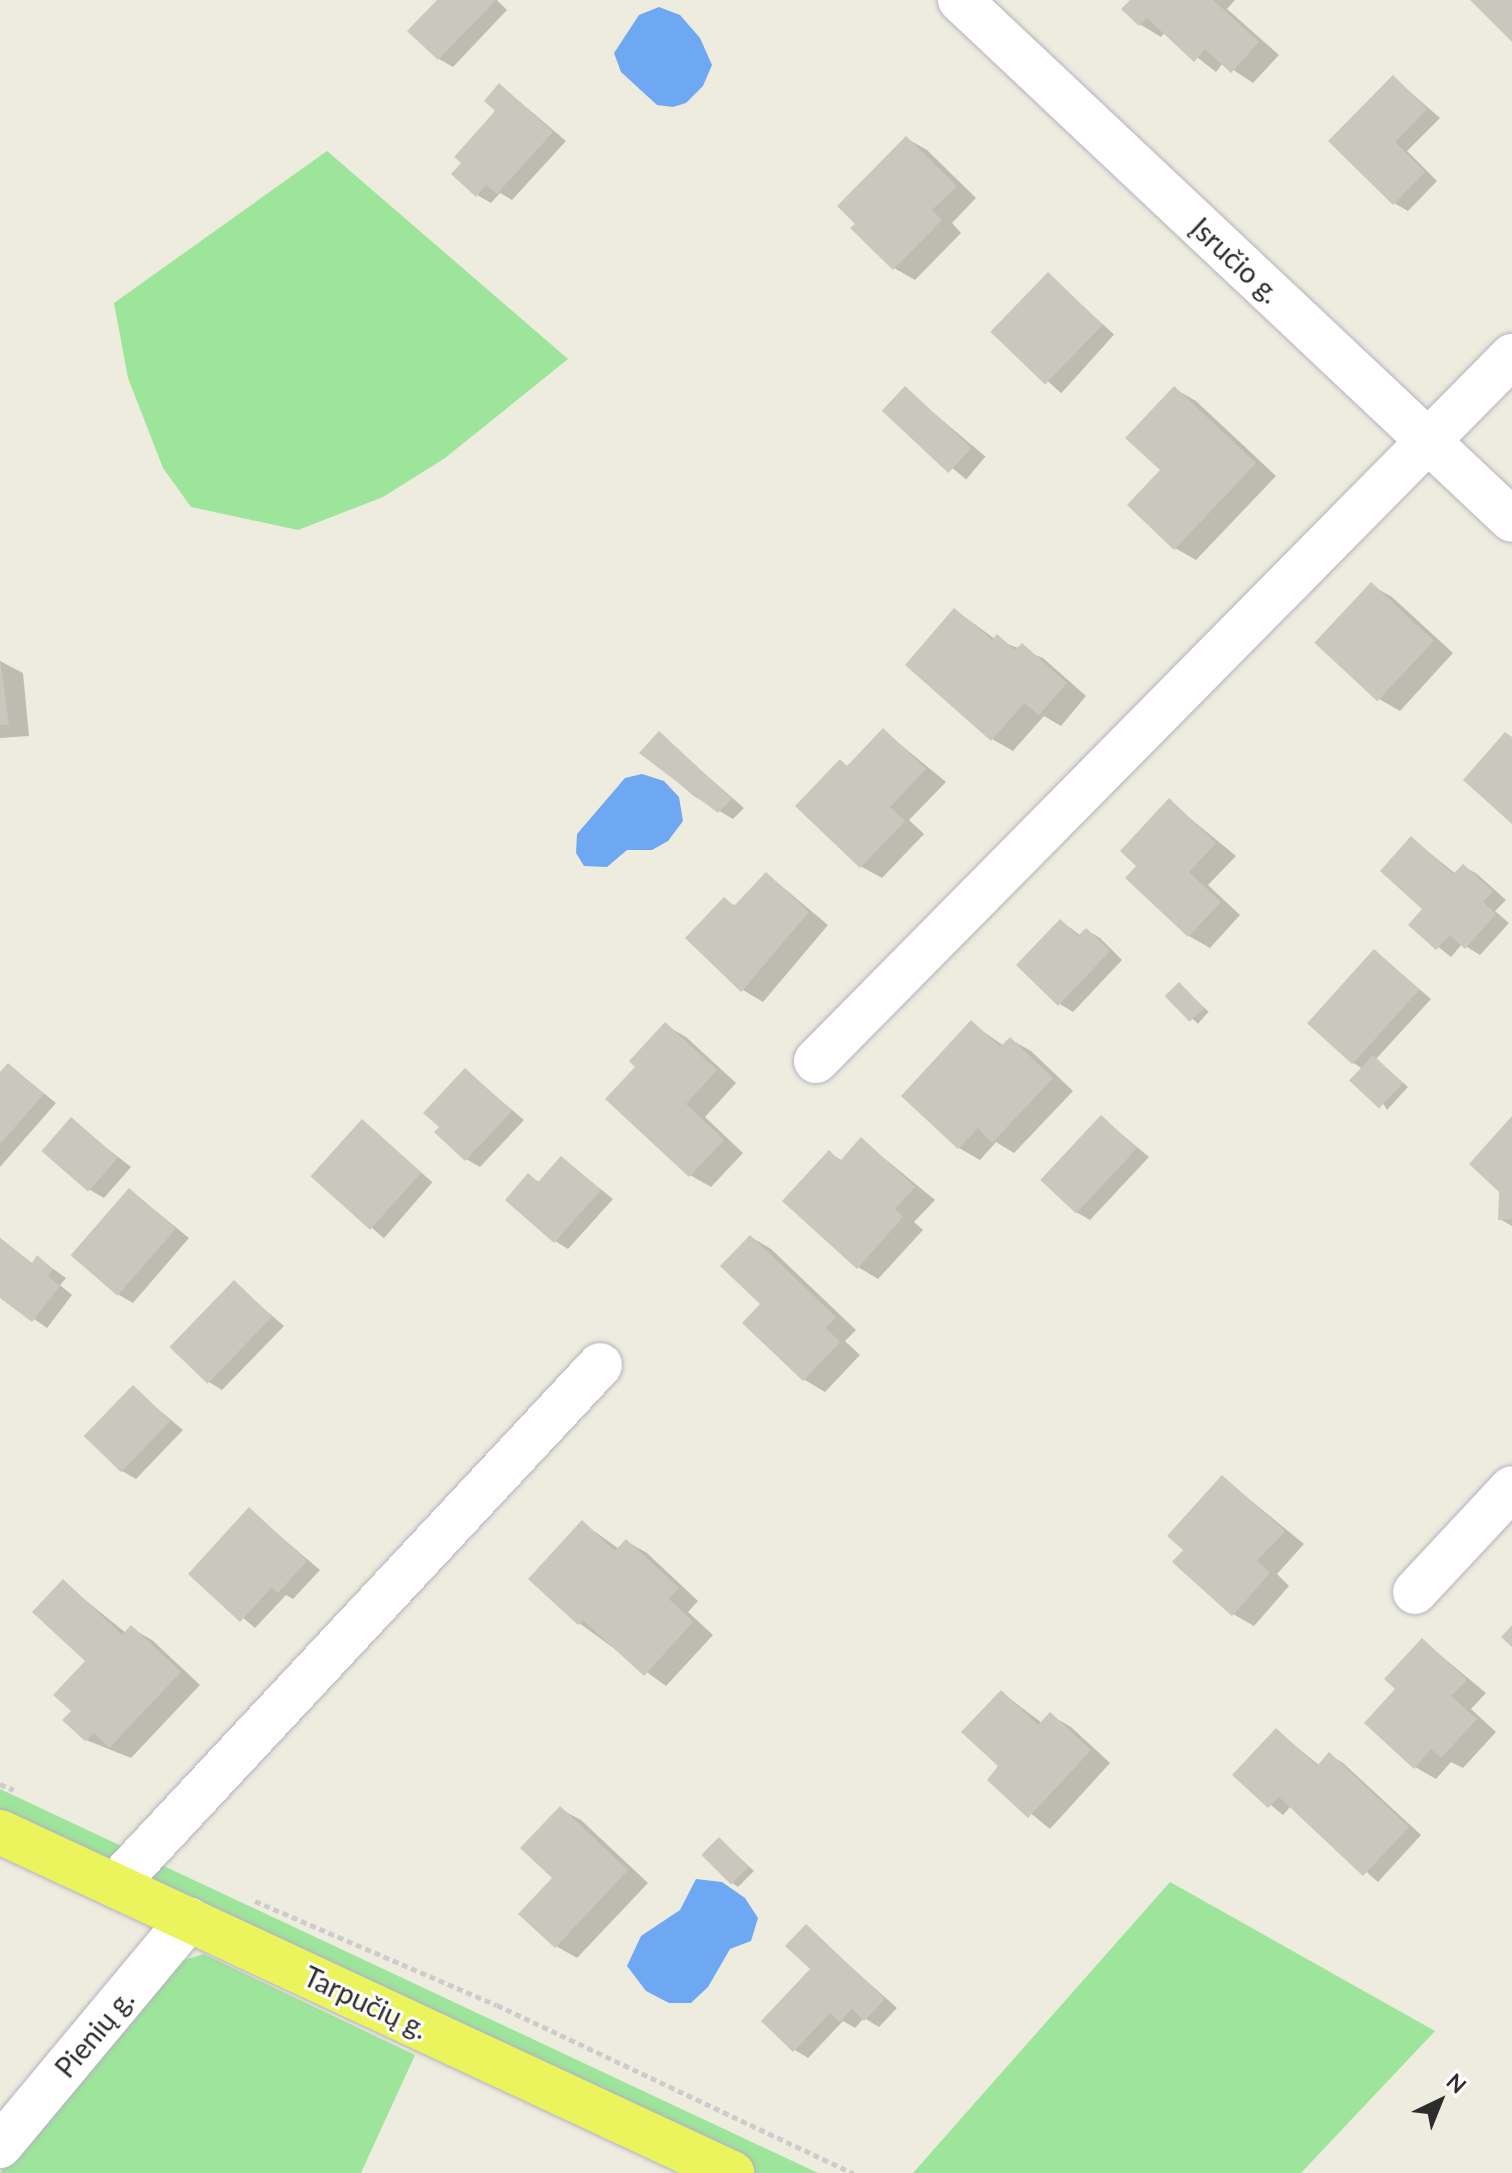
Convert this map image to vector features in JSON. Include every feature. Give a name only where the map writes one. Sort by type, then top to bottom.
[{"type":"main road","name":"Tarpučių g.","points":[[0,1832],[732,2173]]},
{"type":"street","name":"Įsručio g.","points":[[960,0],[1512,520]]},
{"type":"street","points":[[816,1061],[1512,356]]},
{"type":"street","points":[[115,1885],[600,1365]]},
{"type":"street","points":[[1415,1592],[1512,1488]]},
{"type":"street","name":"Pienių g.","points":[[0,2146],[189,1919]]},
{"type":"path","points":[[0,1784],[26,1796]]},
{"type":"path","points":[[247,1898],[497,2005],[853,2173]]},
{"type":"green space","points":[[327,151],[568,359],[445,458],[383,497],[298,530],[191,507],[163,468],[128,378],[114,303]]},
{"type":"green space","points":[[0,1789],[818,2173],[732,2173],[0,1832]]},
{"type":"green space","points":[[1170,1882],[1435,2031],[1301,2173],[913,2173]]},
{"type":"green space","points":[[204,1954],[415,2055],[361,2173],[0,2173],[161,1967]]},
{"type":"water","points":[[659,7],[680,15],[700,38],[712,65],[703,86],[686,103],[673,107],[657,105],[621,72],[614,53],[639,15]]},
{"type":"water","points":[[642,774],[664,781],[679,797],[683,821],[668,841],[652,850],[627,850],[607,867],[584,866],[576,853],[577,834],[625,778]]},
{"type":"water","points":[[696,1879],[722,1882],[745,1898],[758,1918],[751,1941],[730,1949],[708,1987],[691,2003],[669,2003],[646,1991],[627,1966],[641,1936],[680,1910]]},
{"type":"building","points":[[437,0],[496,0],[438,60],[407,31]]},
{"type":"building","points":[[1130,0],[1213,0],[1259,42],[1231,73],[1205,49],[1194,62],[1147,18],[1139,26],[1121,9]]},
{"type":"building","points":[[1470,0],[1512,0],[1512,42]]},
{"type":"building","points":[[1393,75],[1427,109],[1395,142],[1425,172],[1393,205],[1328,141]]},
{"type":"building","points":[[499,83],[553,132],[497,194],[486,185],[476,197],[451,174],[461,163],[454,157],[495,111],[484,101]]},
{"type":"building","points":[[906,136],[957,186],[932,210],[942,220],[893,270],[850,228],[855,224],[837,206]]},
{"type":"building","points":[[1048,272],[1103,325],[1045,384],[990,332]]},
{"type":"building","points":[[905,386],[972,448],[948,473],[882,411]]},
{"type":"building","points":[[1174,386],[1256,463],[1174,550],[1127,505],[1160,470],[1125,438]]},
{"type":"building","points":[[1371,582],[1434,641],[1377,701],[1314,643]]},
{"type":"building","points":[[954,608],[992,640],[997,634],[1015,650],[1022,643],[1067,683],[1039,715],[1024,703],[991,741],[905,665]]},
{"type":"building","points":[[0,659],[9,725],[0,725]]},
{"type":"building","points":[[883,728],[926,769],[890,807],[905,821],[860,868],[795,806],[840,759],[847,766]]},
{"type":"building","points":[[659,731],[732,799],[718,813],[639,753]]},
{"type":"building","points":[[1505,732],[1512,737],[1512,824],[1463,780]]},
{"type":"building","points":[[1169,798],[1216,843],[1189,872],[1221,902],[1188,937],[1125,878],[1136,866],[1120,851]]},
{"type":"building","points":[[1411,836],[1453,874],[1463,864],[1493,891],[1483,902],[1496,914],[1465,949],[1450,935],[1436,950],[1408,925],[1422,909],[1380,871]]},
{"type":"building","points":[[766,872],[809,912],[741,992],[685,938],[724,897],[734,906]]},
{"type":"building","points":[[1060,919],[1078,936],[1086,928],[1110,951],[1058,1006],[1016,965]]},
{"type":"building","points":[[1374,949],[1419,990],[1352,1064],[1307,1023]]},
{"type":"building","points":[[1179,982],[1204,1008],[1190,1022],[1165,996]]},
{"type":"building","points":[[971,1020],[1000,1047],[1010,1037],[1053,1078],[992,1143],[978,1128],[958,1149],[901,1096]]},
{"type":"building","points":[[665,1022],[717,1070],[686,1104],[724,1140],[689,1177],[605,1099],[635,1067],[629,1061]]},
{"type":"building","points":[[1373,1055],[1403,1083],[1379,1109],[1349,1081]]},
{"type":"building","points":[[8,1063],[44,1094],[0,1144],[0,1072]]},
{"type":"building","points":[[465,1068],[512,1111],[465,1161],[434,1132],[439,1127],[423,1113]]},
{"type":"building","points":[[1101,1115],[1137,1148],[1076,1214],[1040,1180]]},
{"type":"building","points":[[1512,1116],[1512,1219],[1498,1220],[1499,1192],[1469,1164]]},
{"type":"building","points":[[71,1117],[118,1158],[88,1192],[41,1151]]},
{"type":"building","points":[[362,1119],[421,1173],[370,1230],[310,1176]]},
{"type":"building","points":[[861,1137],[915,1187],[895,1209],[903,1217],[857,1269],[782,1201],[829,1150],[840,1161]]},
{"type":"building","points":[[561,1156],[601,1190],[554,1243],[505,1200],[528,1173],[538,1182]]},
{"type":"building","points":[[129,1188],[176,1229],[117,1296],[71,1255]]},
{"type":"building","points":[[750,1235],[836,1317],[826,1328],[840,1342],[803,1381],[742,1323],[760,1304],[720,1266]]},
{"type":"building","points":[[0,1238],[32,1263],[37,1255],[53,1269],[48,1276],[60,1286],[32,1322],[0,1298]]},
{"type":"building","points":[[234,1280],[272,1317],[208,1384],[169,1347]]},
{"type":"building","points":[[133,1385],[170,1421],[121,1472],[84,1436]]},
{"type":"building","points":[[1222,1475],[1285,1531],[1257,1561],[1270,1573],[1232,1616],[1172,1562],[1183,1550],[1167,1536]]},
{"type":"building","points":[[249,1507],[307,1561],[278,1593],[272,1587],[240,1622],[188,1574]]},
{"type":"building","points":[[582,1520],[615,1551],[626,1539],[679,1588],[669,1599],[693,1622],[644,1676],[583,1620],[578,1625],[528,1579]]},
{"type":"building","points":[[63,1579],[122,1635],[131,1625],[181,1672],[109,1748],[94,1733],[85,1741],[62,1720],[71,1711],[53,1695],[85,1661],[32,1612]]},
{"type":"building","points":[[1512,1625],[1512,1647],[1501,1637]]},
{"type":"building","points":[[1422,1638],[1467,1680],[1451,1696],[1477,1719],[1441,1758],[1431,1749],[1414,1769],[1364,1723],[1395,1689],[1384,1679]]},
{"type":"building","points":[[1001,1690],[1038,1725],[1050,1712],[1091,1750],[1028,1818],[987,1780],[998,1766],[961,1732]]},
{"type":"building","points":[[1276,1728],[1317,1766],[1329,1752],[1409,1827],[1363,1876],[1279,1797],[1268,1808],[1232,1775]]},
{"type":"building","points":[[560,1806],[628,1870],[555,1948],[518,1914],[552,1878],[520,1848]]},
{"type":"building","points":[[719,1837],[749,1867],[731,1884],[701,1855]]},
{"type":"building","points":[[806,1924],[885,1999],[864,2021],[852,2009],[840,2022],[830,2013],[793,2052],[761,2021],[810,1969],[785,1946]]}]
